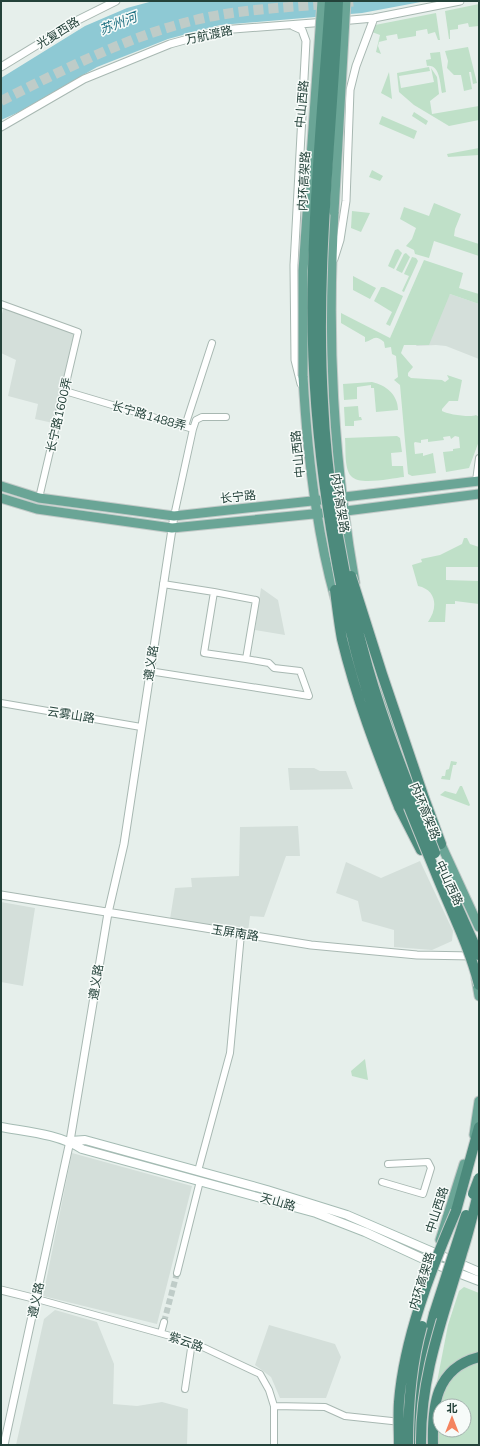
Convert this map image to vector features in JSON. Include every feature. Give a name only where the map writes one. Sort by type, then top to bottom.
[{"type":"highway","name":"内环高架路","points":[[330,1],[319,148],[313,270],[315,401],[320,499],[360,670],[374,714],[409,808],[466,943],[479,985]]},
{"type":"highway","name":"内环高架路","points":[[338,1],[321,270],[323,401],[332,496],[352,604],[384,719],[476,956]]},
{"type":"highway","points":[[320,499],[330,553],[342,638],[371,734],[399,807],[421,850]]},
{"type":"highway","points":[[343,554],[362,606],[382,674],[424,798],[442,844]]},
{"type":"highway","name":"内环高架路","points":[[406,1445],[413,1365],[419,1337],[454,1221],[479,1127]]},
{"type":"highway","name":"内环高架路","points":[[415,1445],[415,1411],[419,1375],[432,1322],[479,1178]]},
{"type":"highway","points":[[422,1445],[421,1417],[426,1378],[463,1252],[479,1189]]},
{"type":"highway","points":[[399,1445],[399,1403],[406,1354],[435,1260],[456,1211]]},
{"type":"highway","points":[[433,1445],[433,1414],[437,1393],[442,1383],[456,1367],[466,1361],[479,1357]]},
{"type":"main road","name":"中山西路","points":[[322,1],[303,271],[303,376],[308,444],[320,499],[318,514],[331,583],[356,674],[384,758],[421,850],[476,956],[479,996]]},
{"type":"main road","points":[[344,511],[336,443],[331,376],[331,270],[346,1]]},
{"type":"main road","name":"长宁路","points":[[1,486],[40,498],[174,516],[320,499],[342,498],[478,481]]},
{"type":"main road","name":"长宁路","points":[[1,498],[37,509],[172,528],[318,514],[479,494]]},
{"type":"main road","name":"中山西路","points":[[344,511],[357,594],[380,688],[421,802],[442,844],[479,927]]},
{"type":"main road","name":"中山西路","points":[[406,1445],[406,1379],[411,1344],[434,1258],[473,1140],[479,1101]]},
{"type":"main road","name":"天山路","points":[[1,1127],[70,1141],[85,1140],[348,1215],[434,1258]]},
{"type":"main road","name":"天山路","points":[[70,1141],[82,1149],[321,1215],[434,1258]]},
{"type":"main road","points":[[422,1445],[422,1418],[425,1386],[431,1354],[454,1266],[479,1189]]},
{"type":"main road","points":[[434,1258],[454,1266],[479,1272]]},
{"type":"main road","points":[[454,1266],[479,1281]]},
{"type":"street","name":"光复西路","points":[[1,68],[78,20],[116,1]]},
{"type":"street","name":"万航渡路","points":[[1,127],[89,77],[170,44],[221,30],[293,26],[374,18],[460,1]]},
{"type":"street","points":[[331,270],[340,240],[346,200],[350,90],[356,66],[374,18]]},
{"type":"street","points":[[293,26],[302,30],[306,41],[294,265],[295,360],[305,402]]},
{"type":"street","name":"长宁路1600弄","points":[[1,304],[78,332],[40,498]]},
{"type":"street","points":[[185,426],[212,343]]},
{"type":"street","name":"长宁路1488弄","points":[[65,391],[193,429],[174,516]]},
{"type":"street","points":[[193,429],[196,420],[202,417],[226,417]]},
{"type":"street","points":[[478,481],[479,458]]},
{"type":"street","name":"遵义路","points":[[4,1445],[37,1299],[70,1141],[108,913],[124,844],[149,672],[174,516]]},
{"type":"street","points":[[163,584],[256,600],[246,659]]},
{"type":"street","points":[[149,672],[309,696],[300,671],[274,668],[269,663],[204,653],[214,592]]},
{"type":"street","name":"云雾山路","points":[[1,703],[141,727]]},
{"type":"street","name":"玉屏南路","points":[[1,895],[311,945],[417,955],[476,956]]},
{"type":"street","points":[[198,1171],[230,1053],[241,934]]},
{"type":"street","points":[[382,1182],[423,1194],[431,1168],[428,1162],[388,1164]]},
{"type":"street","points":[[176,1273],[200,1181]]},
{"type":"street","points":[[1,1290],[37,1299]]},
{"type":"street","name":"紫云路","points":[[37,1299],[192,1342],[260,1374],[269,1390],[274,1406],[274,1445]]},
{"type":"street","points":[[161,1333],[164,1322]]},
{"type":"street","points":[[185,1389],[192,1342]]},
{"type":"street","points":[[274,1406],[325,1407],[345,1416],[405,1422]]},
{"type":"shaded area","points":[[450,294],[479,304],[479,359],[446,346],[416,346]]},
{"type":"shaded area","points":[[4,307],[74,333],[53,423],[35,419],[38,404],[8,396],[16,360],[1,353],[1,317]]},
{"type":"shaded area","points":[[261,588],[278,600],[285,635],[255,630]]},
{"type":"shaded area","points":[[288,768],[314,768],[320,771],[346,771],[353,789],[290,790]]},
{"type":"shaded area","points":[[298,826],[300,856],[286,856],[264,917],[250,916],[248,932],[170,919],[175,888],[192,887],[191,878],[239,876],[240,827]]},
{"type":"shaded area","points":[[420,861],[453,931],[452,941],[432,950],[394,947],[394,930],[362,921],[358,901],[336,893],[346,862],[381,878]]},
{"type":"shaded area","points":[[1,902],[35,908],[23,986],[1,982]]},
{"type":"shaded area","points":[[72,1153],[192,1186],[157,1324],[43,1296]]},
{"type":"shaded area","points":[[55,1310],[97,1322],[114,1364],[113,1404],[137,1406],[162,1402],[188,1409],[187,1445],[16,1445],[44,1319]]},
{"type":"shaded area","points":[[269,1325],[335,1344],[341,1357],[326,1398],[280,1398],[271,1377],[255,1365]]},
{"type":"green space","points":[[479,4],[479,26],[469,27],[468,23],[458,25],[458,29],[450,30],[449,39],[445,11]]},
{"type":"green space","points":[[436,13],[440,40],[438,40],[435,32],[428,34],[427,29],[416,31],[416,36],[398,39],[397,34],[386,36],[387,40],[379,42],[378,46],[381,54],[376,52],[380,35],[372,32],[375,25]]},
{"type":"green space","points":[[468,47],[477,83],[473,84],[471,72],[469,72],[472,89],[464,91],[461,75],[454,75],[447,68],[448,61],[445,51]]},
{"type":"green space","points":[[440,52],[446,92],[442,93],[439,75],[435,68],[427,66],[426,60],[431,59],[430,53]]},
{"type":"green space","points":[[429,67],[430,71],[399,76],[401,88],[434,82],[431,68],[437,77],[439,94],[430,101],[432,114],[479,106],[479,120],[449,126],[414,105],[399,92],[397,73]]},
{"type":"green space","points":[[389,72],[392,99],[381,93]]},
{"type":"green space","points":[[414,112],[428,121],[426,125],[412,116]]},
{"type":"green space","points":[[382,116],[417,131],[414,139],[379,124]]},
{"type":"green space","points":[[479,148],[479,155],[448,157],[447,154]]},
{"type":"green space","points":[[372,170],[383,176],[380,181],[369,177]]},
{"type":"green space","points":[[434,203],[461,214],[454,236],[479,244],[479,256],[434,241],[429,258],[415,254],[414,250],[406,246],[412,239],[416,228],[400,219],[404,207],[429,216]]},
{"type":"green space","points":[[352,211],[370,213],[361,232],[351,228]]},
{"type":"green space","points":[[398,249],[402,253],[394,269],[388,266],[395,250]]},
{"type":"green space","points":[[406,253],[410,257],[402,273],[396,270],[404,254]]},
{"type":"green space","points":[[412,257],[416,258],[418,261],[404,292],[402,291],[409,276],[404,274]]},
{"type":"green space","points":[[424,260],[463,273],[459,288],[479,294],[479,304],[450,294],[429,345],[404,345],[401,353],[413,367],[408,373],[408,376],[411,378],[442,380],[445,382],[449,379],[447,375],[462,380],[458,401],[449,401],[442,411],[464,416],[476,415],[479,417],[479,441],[469,468],[446,472],[443,452],[453,451],[453,449],[460,448],[459,437],[455,436],[451,439],[450,436],[443,437],[444,440],[428,442],[428,439],[421,440],[421,443],[415,442],[415,454],[423,453],[423,456],[433,453],[436,473],[412,476],[408,474],[400,385],[394,380],[398,377],[396,356],[392,354],[391,347],[385,348],[384,342],[381,339],[374,338],[365,342],[365,337],[341,323],[341,313],[390,338]]},
{"type":"green space","points":[[353,276],[376,288],[370,299],[353,290]]},
{"type":"green space","points":[[381,287],[403,296],[390,326],[386,324],[392,312],[374,301]]},
{"type":"green space","points":[[372,382],[386,388],[393,395],[396,400],[398,410],[376,412],[374,388],[371,388],[371,385],[357,387],[357,399],[344,400],[343,384]]},
{"type":"green space","points":[[358,406],[359,417],[361,417],[362,420],[354,421],[354,426],[345,426],[344,407]]},
{"type":"green space","points":[[397,436],[400,438],[402,452],[391,453],[392,466],[403,466],[404,477],[361,481],[351,476],[346,463],[345,438]]},
{"type":"green space","points":[[464,538],[467,538],[470,544],[479,547],[479,567],[446,567],[446,580],[479,581],[479,604],[455,601],[455,604],[446,604],[445,622],[428,622],[433,611],[434,600],[429,591],[418,586],[412,565],[422,562],[421,559],[440,555],[462,544]]},
{"type":"green space","points":[[451,761],[457,762],[456,765],[453,765],[450,780],[441,779],[442,776],[445,776],[446,770],[449,769]]},
{"type":"green space","points":[[460,786],[462,786],[470,805],[469,806],[440,795],[445,791],[456,794]]},
{"type":"green space","points":[[365,1059],[368,1080],[352,1076],[351,1071]]},
{"type":"green space","points":[[464,1287],[479,1293],[479,1445],[436,1445],[436,1438],[472,1438],[472,1398],[436,1398],[436,1387],[448,1325],[459,1291]]},
{"type":"water","name":"苏州河","points":[[153,1],[426,1],[362,13],[220,25],[168,39],[97,67],[19,112],[1,120],[1,78],[85,26],[127,8]]},
{"type":"tunnel","points":[[1,101],[100,53],[151,33],[177,25],[223,14],[261,9],[358,1]]},
{"type":"tunnel","points":[[164,1322],[177,1273]]}]
